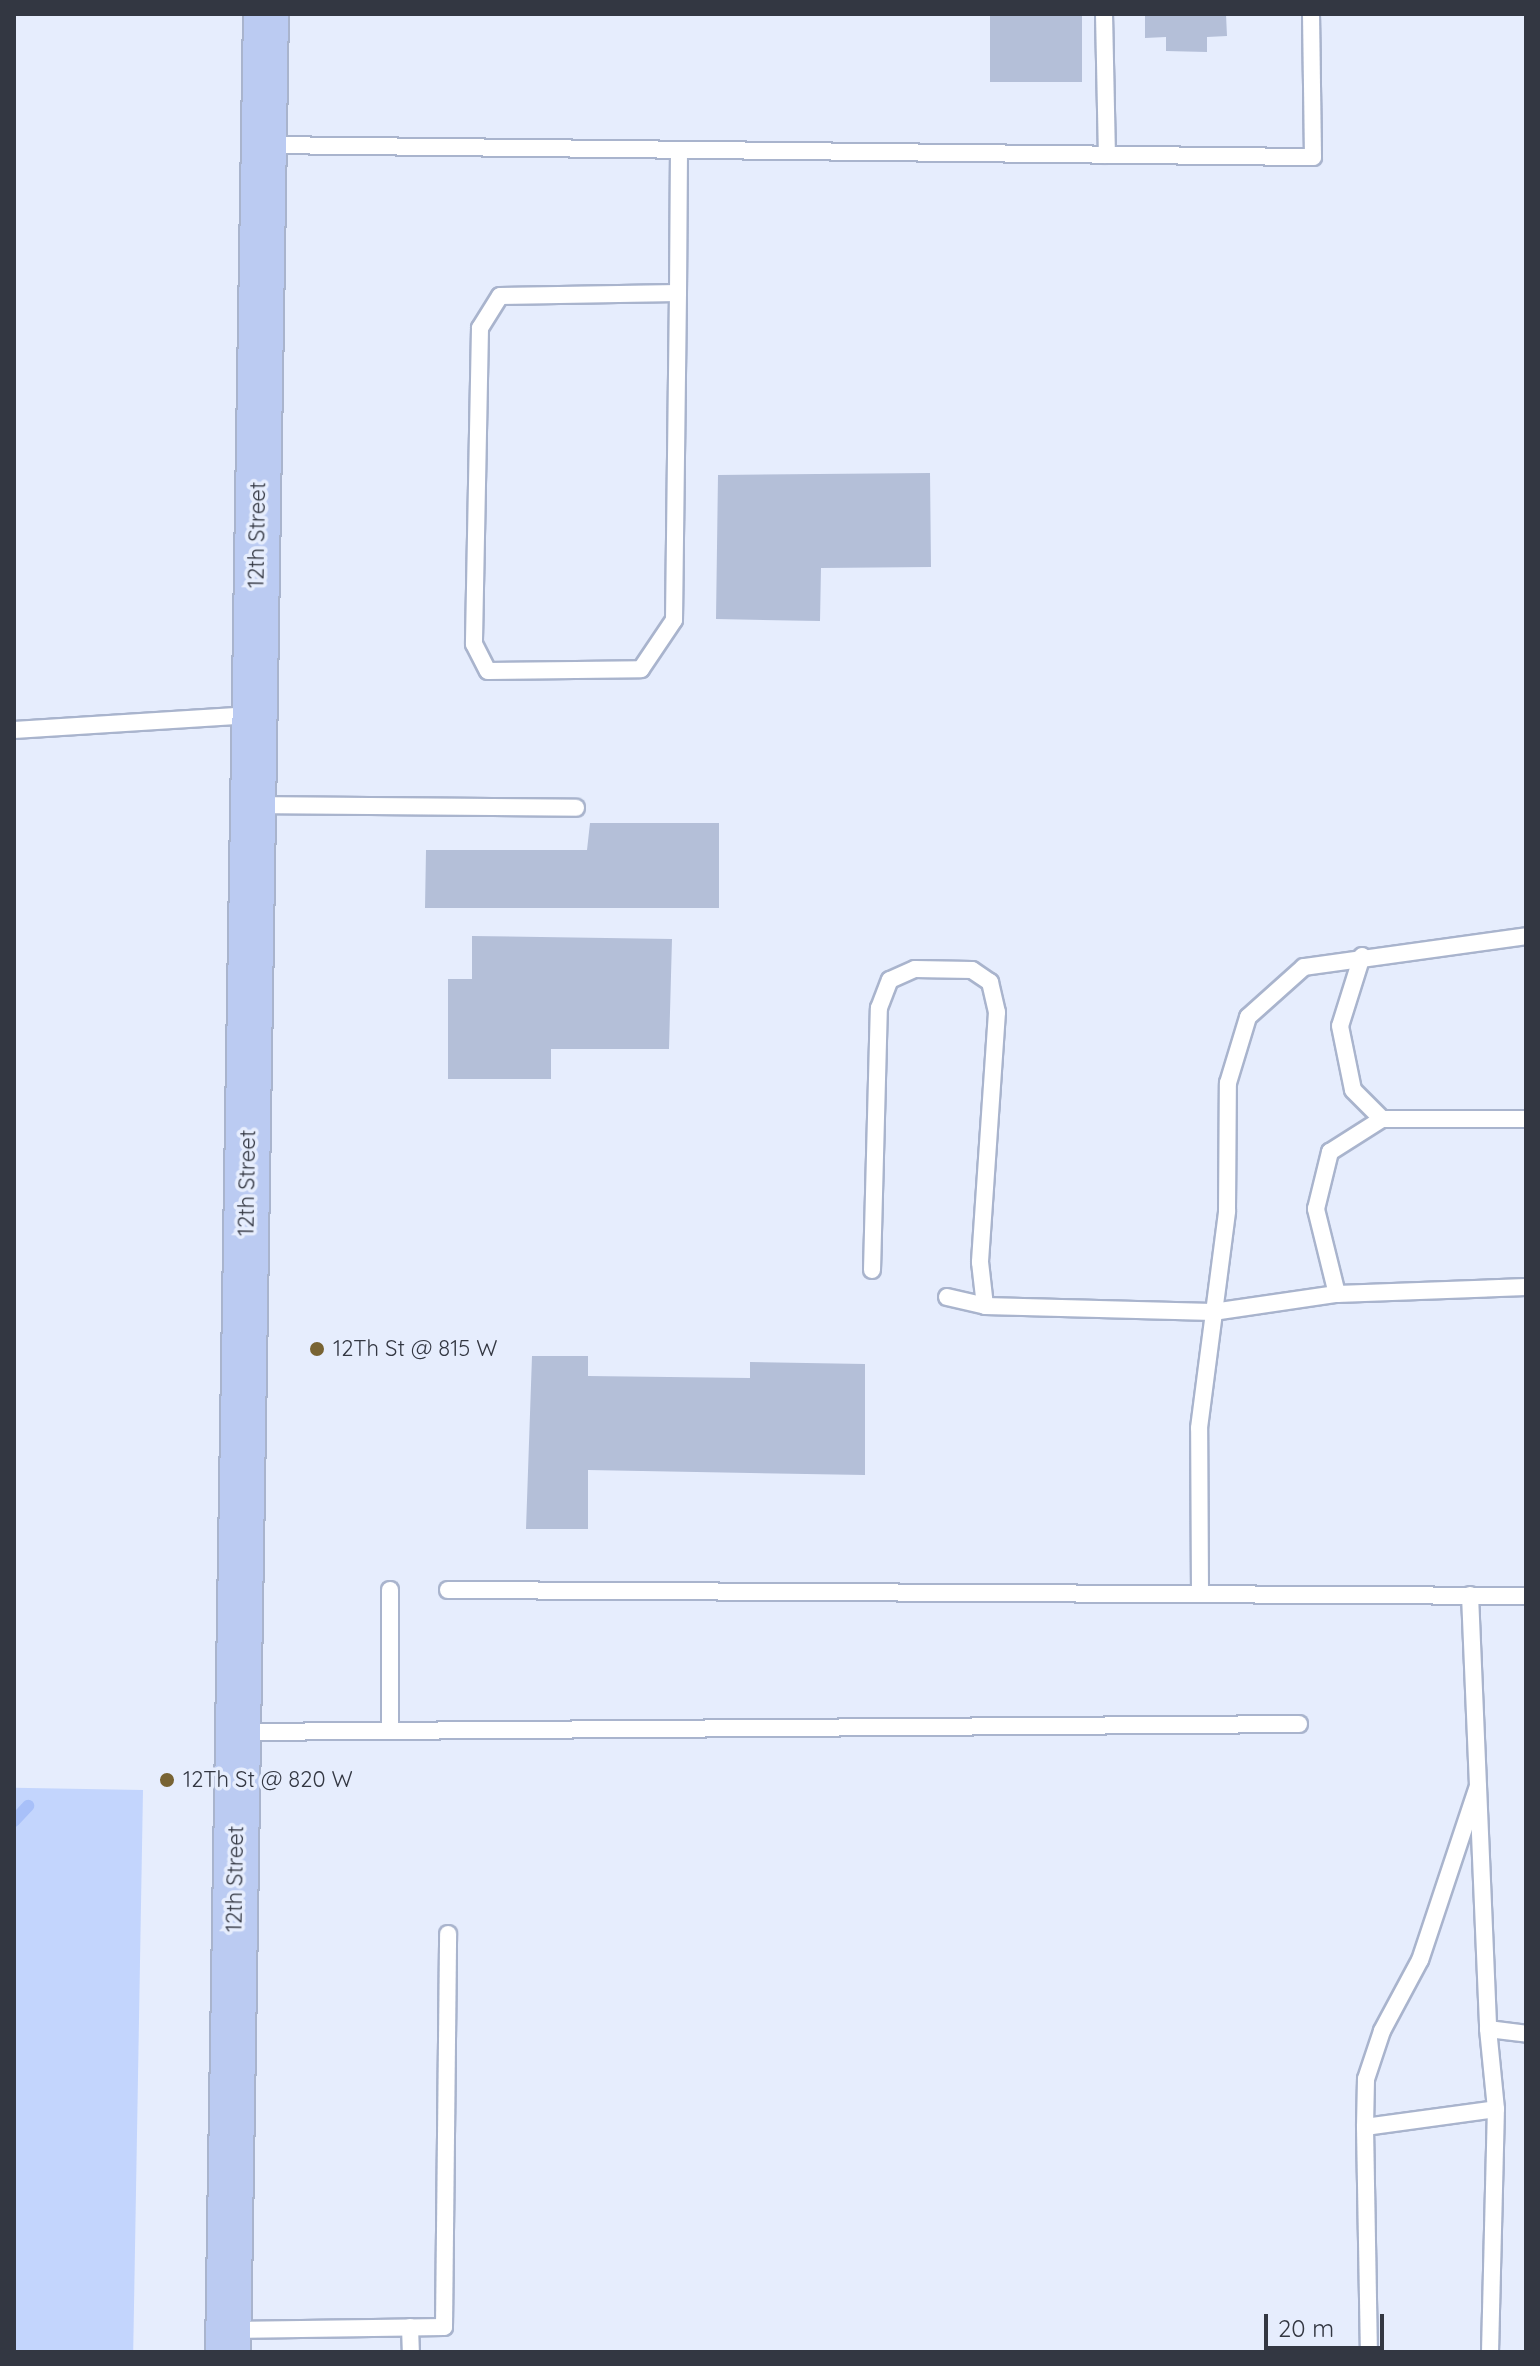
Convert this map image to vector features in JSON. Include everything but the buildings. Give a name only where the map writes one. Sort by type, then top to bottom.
[{"type":"main road","name":"12th Street","points":[[228,2341],[266,14]]},
{"type":"lane","points":[[1104,14],[1107,155]]},
{"type":"lane","points":[[264,145],[1313,157],[1311,14]]},
{"type":"lane","points":[[678,293],[500,296],[480,328],[474,644],[488,671],[641,669],[674,620],[678,293],[679,150]]},
{"type":"lane","points":[[14,730],[255,715]]},
{"type":"lane","points":[[253,805],[576,808]]},
{"type":"lane","points":[[1200,1594],[1199,1428],[1227,1211],[1228,1083],[1248,1017],[1304,967],[1362,956],[1526,936]]},
{"type":"lane","points":[[1362,956],[1340,1026],[1353,1090],[1382,1119]]},
{"type":"lane","points":[[872,1270],[879,1008],[890,980],[915,969],[972,970],[990,982],[997,1012],[980,1262],[985,1306]]},
{"type":"lane","points":[[1337,1294],[1316,1209],[1330,1152],[1382,1119],[1526,1119]]},
{"type":"lane","points":[[947,1297],[985,1306],[1213,1312],[1337,1294],[1526,1287]]},
{"type":"lane","points":[[390,1590],[390,1730]]},
{"type":"lane","points":[[448,1590],[1526,1596]]},
{"type":"lane","points":[[1470,1595],[1488,2029],[1496,2109],[1490,2352]]},
{"type":"lane","points":[[238,1732],[1299,1724]]},
{"type":"lane","points":[[1369,2352],[1366,2079],[1382,2031],[1420,1960],[1478,1786]]},
{"type":"lane","points":[[228,2341],[444,2327],[448,1934]]},
{"type":"lane","points":[[1488,2029],[1526,2034]]},
{"type":"lane","points":[[1365,2127],[1496,2109]]},
{"type":"lane","points":[[410,2327],[411,2352]]},
{"type":"shaded area","points":[[14,1788],[143,1790],[133,2352],[14,2350]]},
{"type":"waterway","points":[[14,1821],[28,1806]]},
{"type":"place","name":"12Th St @ 815 W","points":[[317,1349]]},
{"type":"place","name":"12Th St @ 820 W","points":[[167,1780]]}]
